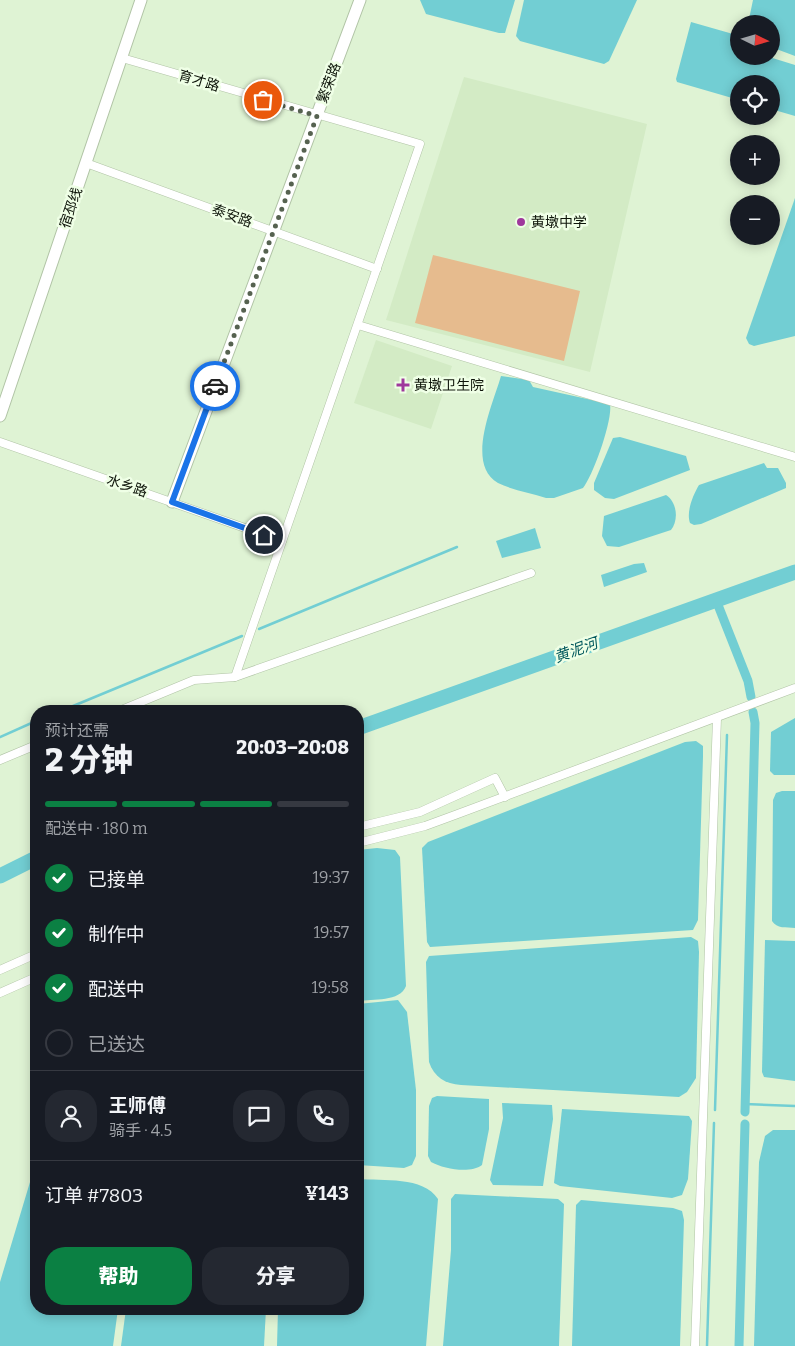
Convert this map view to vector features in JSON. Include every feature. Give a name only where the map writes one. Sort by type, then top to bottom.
[{"type":"street","name":"宿邳线","points":[[0,416],[3,396],[141,0]]},
{"type":"street","name":"繁荣路","points":[[172,502],[360,0]]},
{"type":"street","name":"育才路","points":[[122,58],[317,116],[420,144],[377,269]]},
{"type":"street","name":"泰安路","points":[[86,162],[377,269]]},
{"type":"street","points":[[235,677],[377,269]]},
{"type":"street","points":[[358,326],[795,457]]},
{"type":"street","name":"水乡路","points":[[0,442],[282,541]]},
{"type":"street","points":[[134,705],[194,680],[235,677],[531,572]]},
{"type":"street","points":[[364,841],[425,826],[795,688]]},
{"type":"street","points":[[695,1346],[716,718]]},
{"type":"street","points":[[0,760],[30,748]]},
{"type":"street","points":[[364,826],[420,812],[495,778],[505,797]]},
{"type":"street","points":[[420,812],[425,826]]},
{"type":"street","points":[[0,970],[30,957]]},
{"type":"street","points":[[0,993],[30,980]]},
{"type":"shaded area","name":"黄墩中学","points":[[464,77],[647,124],[590,372],[386,320]]},
{"type":"shaded area","points":[[433,255],[580,291],[564,361],[415,323]]},
{"type":"shaded area","name":"黄墩卫生院","points":[[376,340],[452,366],[431,429],[354,403]]},
{"type":"water","points":[[420,0],[515,0],[505,33],[499,33],[426,14]]},
{"type":"water","points":[[524,0],[637,0],[609,61],[604,64],[520,41],[516,36]]},
{"type":"water","points":[[753,0],[795,0],[795,56],[780,50],[780,15],[750,15]]},
{"type":"water","points":[[691,22],[730,33],[730,65],[780,65],[780,60],[795,65],[795,116],[780,112],[780,75],[730,75],[730,97],[677,82],[676,79]]},
{"type":"water","points":[[795,198],[795,336],[754,346],[749,344],[746,338]]},
{"type":"water","points":[[501,376],[529,380],[533,387],[610,404],[608,422],[601,448],[592,472],[583,488],[554,498],[546,498],[515,490],[498,483],[488,474],[483,462],[482,448],[488,417]]},
{"type":"water","points":[[620,437],[686,456],[690,470],[614,499],[605,498],[594,490],[594,483],[613,438]]},
{"type":"water","points":[[764,463],[767,468],[778,468],[786,483],[786,488],[701,524],[694,525],[690,523],[692,499],[699,485]]},
{"type":"water","points":[[666,495],[673,502],[676,511],[674,526],[671,530],[619,547],[607,546],[602,536],[604,516]]},
{"type":"water","points":[[535,528],[541,548],[502,558],[496,541]]},
{"type":"water","points":[[644,563],[647,572],[604,587],[601,575],[634,564]]},
{"type":"water","points":[[795,718],[795,775],[774,775],[770,771],[771,732]]},
{"type":"water","points":[[696,741],[703,746],[703,756],[698,920],[693,930],[430,947],[427,942],[422,848],[428,842],[685,742]]},
{"type":"water","points":[[795,791],[795,928],[779,926],[772,921],[773,800],[776,793]]},
{"type":"water","points":[[377,848],[395,850],[400,857],[406,986],[398,995],[378,1000],[364,1001],[364,849]]},
{"type":"water","points":[[691,937],[698,941],[699,952],[696,1078],[687,1092],[679,1097],[455,1084],[441,1079],[431,1067],[429,1062],[426,962],[429,956]]},
{"type":"water","points":[[765,940],[795,941],[795,1081],[764,1077],[762,1072]]},
{"type":"water","points":[[398,1000],[407,1012],[416,1090],[416,1156],[412,1165],[404,1168],[364,1165],[364,1003]]},
{"type":"water","points":[[437,1096],[489,1099],[489,1129],[482,1165],[477,1168],[457,1170],[431,1162],[428,1156],[429,1106],[432,1098]]},
{"type":"water","points":[[502,1103],[552,1105],[553,1119],[543,1186],[493,1185],[490,1180],[503,1118]]},
{"type":"water","points":[[562,1109],[689,1116],[692,1121],[688,1179],[682,1195],[672,1198],[560,1186],[554,1183]]},
{"type":"water","points":[[773,1130],[795,1130],[795,1346],[754,1346],[759,1162],[765,1136]]},
{"type":"water","points":[[364,1179],[413,1183],[423,1186],[438,1199],[426,1346],[277,1346],[278,1315],[364,1315]]},
{"type":"water","points":[[30,1182],[30,1315],[117,1315],[113,1346],[0,1346],[0,1282]]},
{"type":"water","points":[[455,1194],[558,1199],[564,1204],[559,1346],[443,1346],[451,1250],[451,1199]]},
{"type":"water","points":[[581,1200],[673,1208],[682,1211],[684,1220],[680,1346],[572,1346],[576,1205]]},
{"type":"water","points":[[125,1315],[266,1315],[264,1346],[121,1346]]},
{"type":"waterway","points":[[259,629],[457,547]]},
{"type":"waterway","name":"黄泥河","points":[[364,726],[795,572]]},
{"type":"waterway","points":[[716,600],[748,681],[751,697]]},
{"type":"waterway","points":[[75,705],[242,636]]},
{"type":"waterway","points":[[745,1112],[755,723],[753,712]]},
{"type":"waterway","points":[[0,737],[30,724]]},
{"type":"waterway","points":[[715,1110],[727,735]]},
{"type":"waterway","name":"黄泥河","points":[[0,876],[30,861]]},
{"type":"waterway","points":[[745,1104],[795,1106]]},
{"type":"waterway","points":[[707,1346],[714,1123]]},
{"type":"waterway","points":[[739,1346],[745,1124]]},
{"type":"way so far","points":[[215,386],[317,116],[263,100]]},
{"type":"place","name":"黄墩中学","points":[[521,222]]},
{"type":"place","name":"黄墩卫生院","points":[[403,385]]},
{"type":"route","points":[[215,386],[172,502],[264,535]]}]
